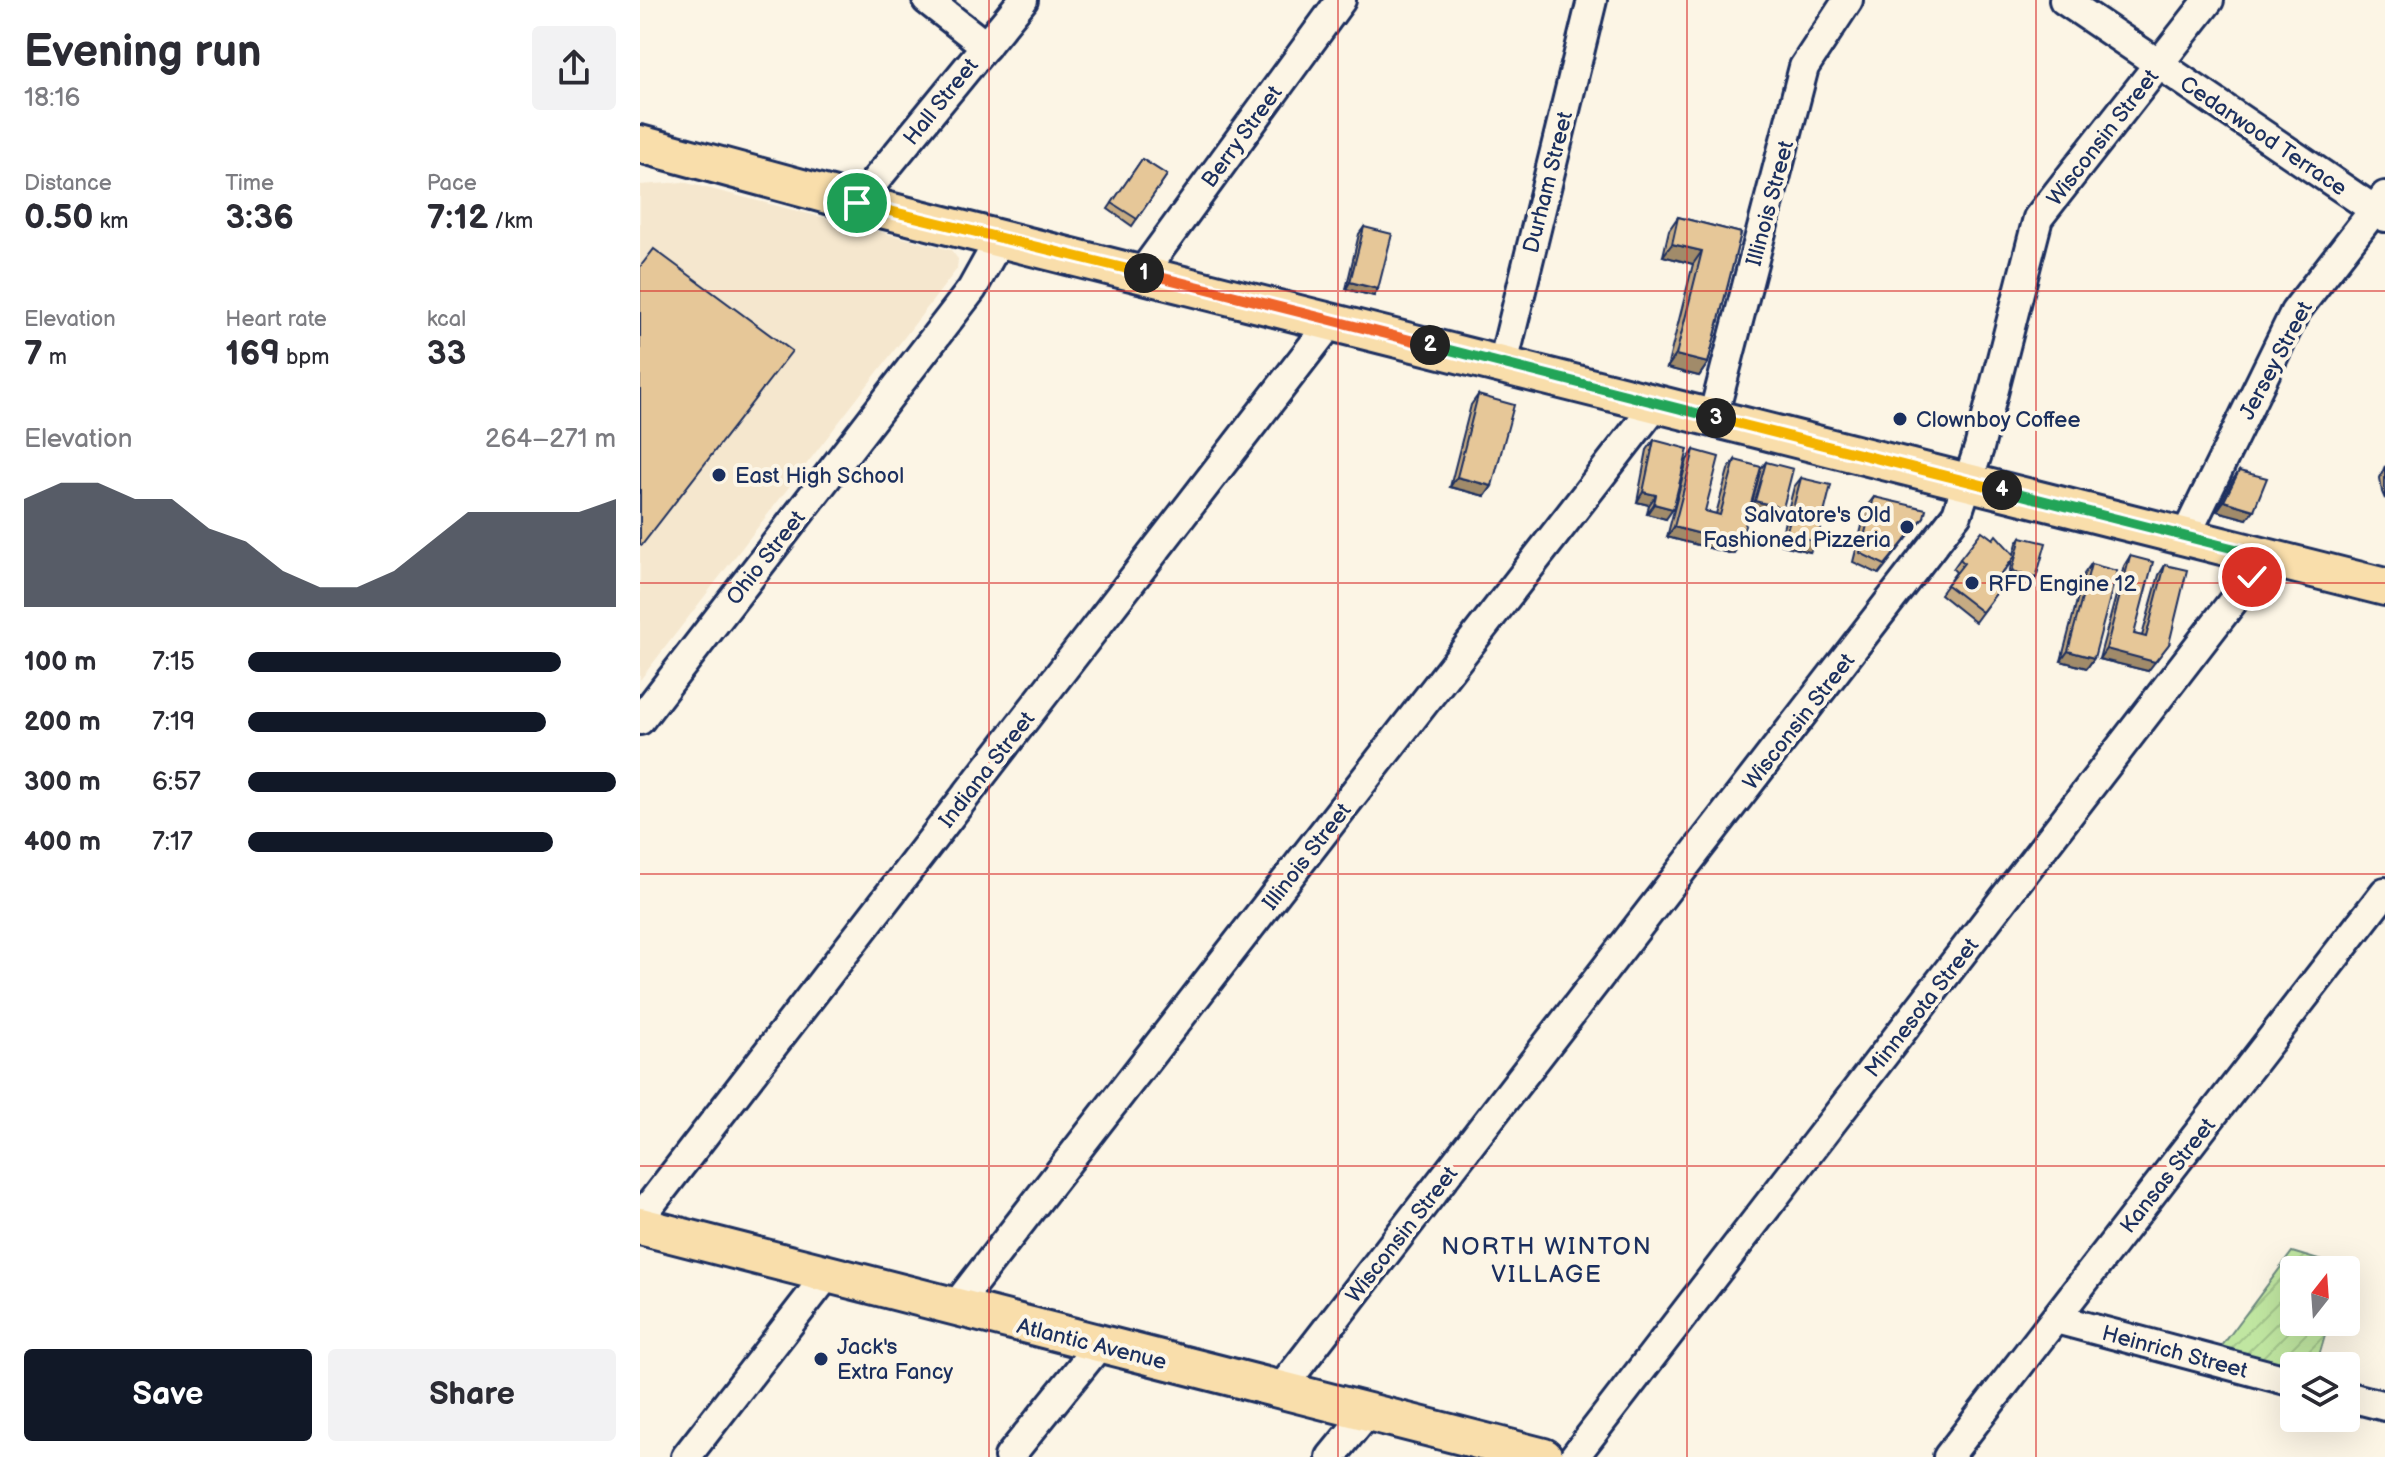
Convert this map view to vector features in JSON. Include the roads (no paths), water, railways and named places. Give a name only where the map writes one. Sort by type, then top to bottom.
[{"type":"main road","points":[[640,144],[857,203],[2385,587]]},
{"type":"main road","name":"Atlantic Avenue","points":[[640,1226],[1544,1457]]},
{"type":"street","points":[[927,0],[986,46]]},
{"type":"street","name":"Hall Street","points":[[857,203],[1023,0]]},
{"type":"street","name":"Berry Street","points":[[1142,273],[1341,0]]},
{"type":"street","name":"Durham Street","points":[[1503,364],[1592,0]]},
{"type":"street","name":"Illinois Street","points":[[1713,417],[1804,67],[1848,0]]},
{"type":"street","name":"Cedarwood Terrace","points":[[2064,0],[2382,208]]},
{"type":"street","name":"Wisconsin Street","points":[[1280,1390],[1957,514],[1970,482],[2038,218],[2209,0]]},
{"type":"street","name":"Jersey Street","points":[[2185,537],[2295,312],[2382,208]]},
{"type":"street","name":"Ohio Street","points":[[640,720],[972,289],[1001,237]]},
{"type":"street","name":"Indiana Street","points":[[640,1218],[1332,321]]},
{"type":"street","name":"Illinois Street","points":[[954,1308],[1657,403]]},
{"type":"street","name":"Minnesota Street","points":[[1574,1457],[2267,557]]},
{"type":"street","name":"Kansas Street","points":[[1948,1457],[2385,892]]},
{"type":"street","points":[[686,1457],[827,1275]]},
{"type":"street","name":"Heinrich Street","points":[[2056,1319],[2280,1378]]},
{"type":"street","points":[[1009,1457],[1100,1344]]},
{"type":"street","points":[[2360,1400],[2385,1406]]},
{"type":"street","points":[[1331,1457],[1367,1413]]},
{"type":"place","name":"Clownboy Coffee","points":[[1900,419]]},
{"type":"place","name":"East High School","points":[[719,475]]},
{"type":"place","name":"Salvatore's Old Fashioned Pizzeria","points":[[1907,527]]},
{"type":"place","name":"RFD Engine 12","points":[[1972,583]]},
{"type":"place","name":"Jack's Extra Fancy","points":[[821,1359]]},
{"type":"district","name":"NORTH WINTON VILLAGE","points":[[1547,1260]]}]
